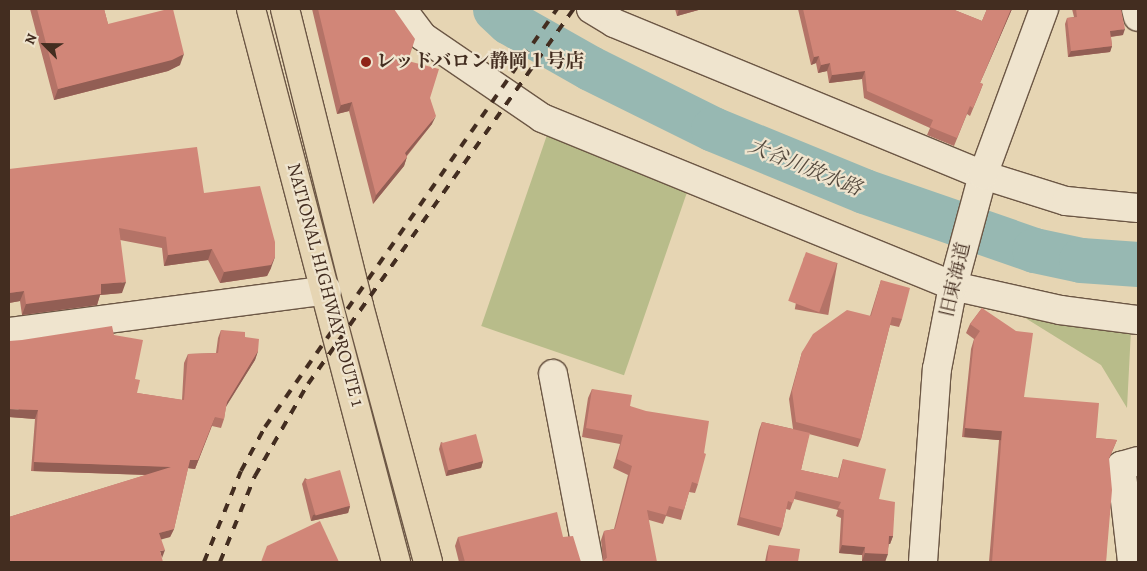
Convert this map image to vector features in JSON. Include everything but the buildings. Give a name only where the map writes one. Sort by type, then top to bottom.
[{"type":"highway","name":"NATIONAL HIGHWAY ROUTE 1","points":[[251,9],[327,290],[396,562]]},
{"type":"highway","name":"NATIONAL HIGHWAY ROUTE 1","points":[[285,9],[359,306],[428,562]]},
{"type":"street","points":[[402,9],[422,36],[542,118],[953,286],[1060,310],[1138,320]]},
{"type":"street","points":[[591,9],[614,24],[983,175],[1066,202],[1138,208]]},
{"type":"street","name":"旧東海道","points":[[923,562],[938,369],[953,286],[983,175],[1044,9]]},
{"type":"street","points":[[1136,9],[1138,17]]},
{"type":"street","points":[[9,332],[327,290]]},
{"type":"street","points":[[553,374],[589,562]]},
{"type":"street","points":[[1132,562],[1121,466],[1137,461]]},
{"type":"green space","points":[[547,135],[690,184],[624,375],[481,326]]},
{"type":"green space","points":[[1006,306],[1131,330],[1127,408],[1101,365]]},
{"type":"waterway","name":"大谷川放水路","points":[[495,9],[509,22],[590,68],[713,129],[864,191],[1034,250],[1081,260],[1138,264]]},
{"type":"railway","points":[[204,562],[241,471],[265,427],[557,9]]},
{"type":"railway","points":[[220,562],[255,476],[308,384],[574,9]]},
{"type":"place","name":"レッドバロン静岡１号店","points":[[366,62]]}]
